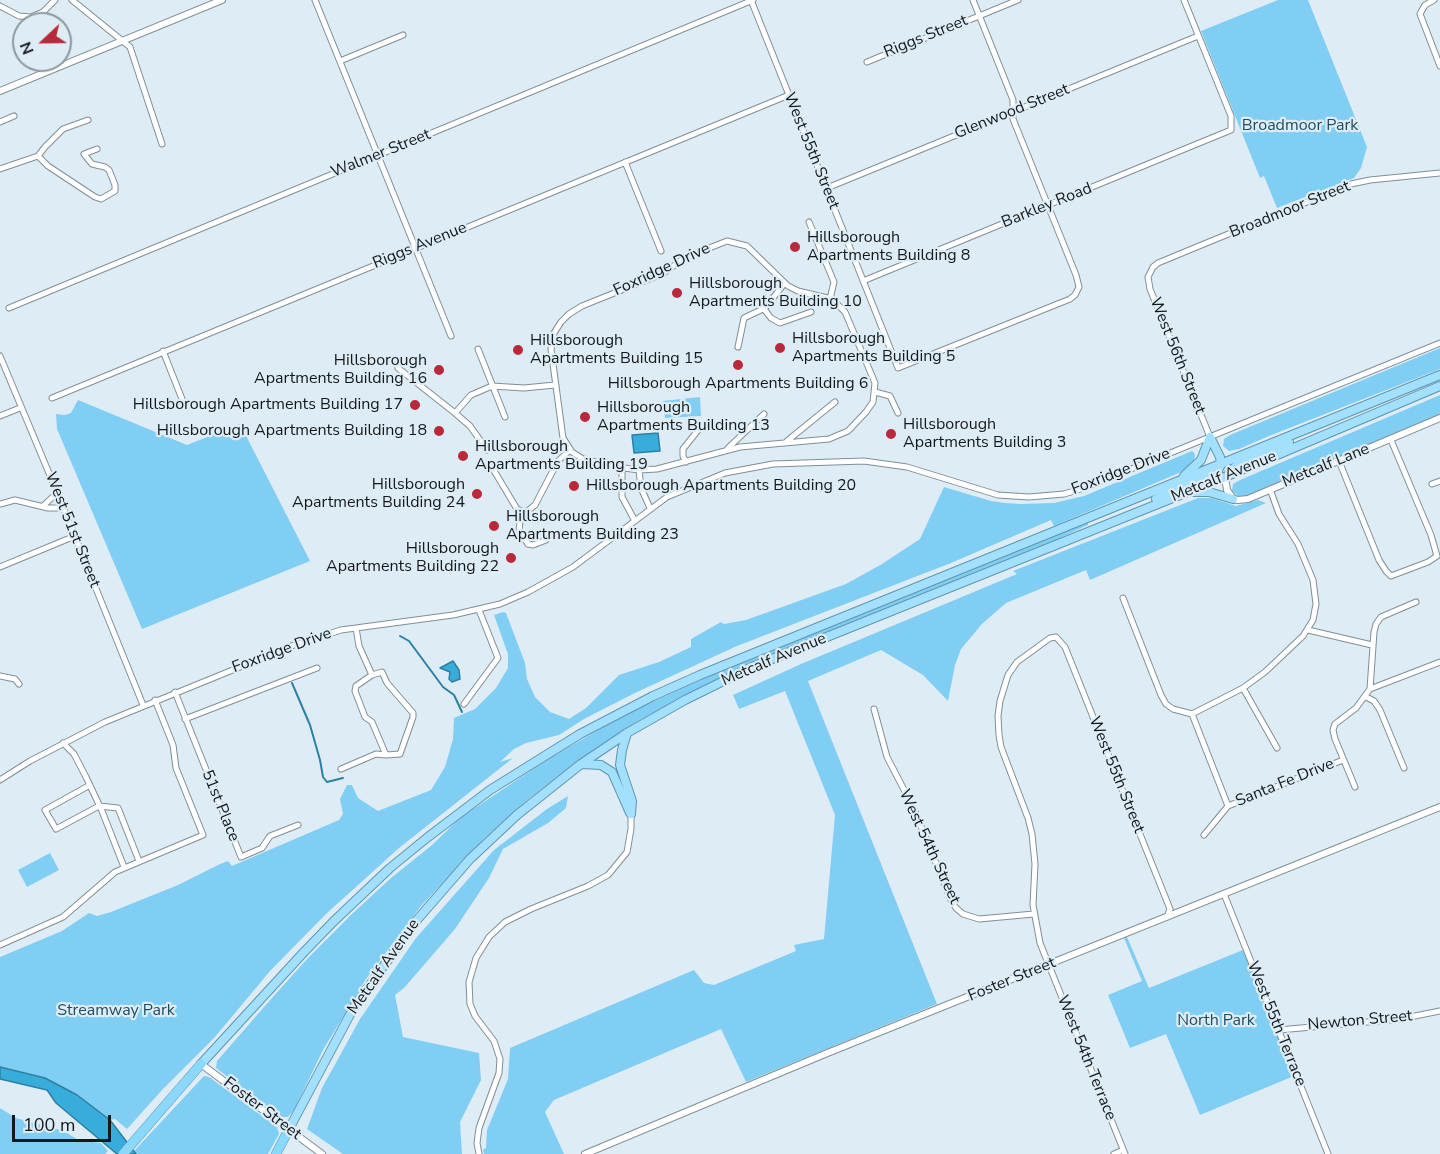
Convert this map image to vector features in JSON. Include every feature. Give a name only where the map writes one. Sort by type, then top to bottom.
[{"type":"highway","name":"Metcalf Avenue","points":[[201,1064],[304,952],[382,876],[457,814],[555,748],[618,713],[700,675],[1440,375]]},
{"type":"highway","name":"Metcalf Avenue","points":[[276,1154],[354,1007],[416,921],[470,859],[493,837],[547,790],[627,733],[685,700],[752,667],[1225,477],[1440,386]]},
{"type":"highway","points":[[1225,477],[1237,465],[1278,448],[1316,426]]},
{"type":"highway","points":[[1124,517],[1167,493],[1213,474],[1219,469],[1221,464],[1210,437]]},
{"type":"highway","points":[[1180,481],[1201,460],[1210,437]]},
{"type":"highway","points":[[1186,492],[1209,492],[1233,499]]},
{"type":"highway","points":[[627,733],[620,765],[632,801],[631,814]]},
{"type":"highway","points":[[581,764],[601,765],[612,772],[631,814]]},
{"type":"highway","points":[[123,1154],[201,1064]]},
{"type":"street","points":[[0,6],[19,16],[31,17],[43,12],[55,0]]},
{"type":"street","points":[[72,0],[131,49],[162,144]]},
{"type":"street","points":[[0,91],[222,0]]},
{"type":"street","points":[[315,0],[451,336]]},
{"type":"street","name":"West 55th Street","points":[[752,0],[898,368],[1076,295],[1079,287],[1078,279],[1048,206]]},
{"type":"street","name":"Walmer Street","points":[[9,308],[752,0]]},
{"type":"street","points":[[974,0],[1012,100],[1013,119],[1048,206]]},
{"type":"street","name":"Riggs Street","points":[[867,62],[1018,0]]},
{"type":"street","points":[[1184,0],[1198,36]]},
{"type":"street","points":[[1434,0],[1422,8],[1421,18],[1440,66]]},
{"type":"street","points":[[340,61],[403,35]]},
{"type":"street","name":"Glenwood Street","points":[[826,188],[1198,36]]},
{"type":"street","name":"Barkley Road","points":[[863,281],[1231,130],[1231,116],[1198,36]]},
{"type":"street","name":"Riggs Avenue","points":[[52,398],[789,95]]},
{"type":"street","points":[[0,122],[14,116]]},
{"type":"street","points":[[0,169],[38,156],[63,129],[88,120]]},
{"type":"street","points":[[38,156],[48,166],[94,197],[101,199],[115,191],[115,185],[109,170],[92,164],[84,154],[97,149]]},
{"type":"street","points":[[626,162],[661,251]]},
{"type":"street","name":"Broadmoor Street","points":[[1149,274],[1158,263],[1351,184],[1440,173]]},
{"type":"street","points":[[520,512],[527,512],[535,506],[558,460],[570,450],[583,459],[639,470],[674,466],[727,449],[787,441],[823,440],[842,434],[855,425],[873,402],[875,382],[849,318],[838,304],[830,299],[834,282],[809,222]]},
{"type":"street","name":"Foxridge Drive","points":[[570,450],[563,438],[552,344],[556,330],[563,319],[582,306],[669,271],[684,258],[723,242],[739,243],[749,249],[784,284],[798,291],[830,299]]},
{"type":"street","name":"West 56th Street","points":[[1149,274],[1149,289],[1210,437]]},
{"type":"street","points":[[738,347],[744,318],[764,309],[784,284]]},
{"type":"street","points":[[764,309],[771,318],[780,323],[811,312]]},
{"type":"street","name":"Foxridge Drive","points":[[0,780],[63,743],[142,705],[294,645],[334,632],[440,618],[508,601],[553,579],[651,508],[677,492],[735,470],[773,464],[864,461],[892,464],[922,471],[998,495],[1050,496],[1087,487],[1440,343]]},
{"type":"street","points":[[478,349],[505,417]]},
{"type":"street","points":[[162,351],[182,399]]},
{"type":"street","name":"West 51st Street","points":[[0,356],[2,367],[64,508],[142,705]]},
{"type":"street","points":[[398,368],[470,426],[487,450]]},
{"type":"street","points":[[455,413],[471,395],[492,386],[524,388],[555,385]]},
{"type":"street","points":[[875,392],[890,396],[898,413]]},
{"type":"street","points":[[787,441],[835,402]]},
{"type":"street","points":[[0,416],[20,408]]},
{"type":"street","points":[[727,449],[764,414]]},
{"type":"street","name":"Metcalf Lane","points":[[1233,499],[1238,501],[1248,499],[1440,418]]},
{"type":"street","points":[[686,462],[683,449],[699,429]]},
{"type":"street","points":[[1339,461],[1379,560],[1386,571],[1391,576],[1428,562],[1437,556],[1431,535],[1390,440]]},
{"type":"street","points":[[490,464],[520,512],[519,531],[528,543],[533,545],[546,540]]},
{"type":"street","points":[[622,468],[622,497],[635,520]]},
{"type":"street","points":[[639,470],[640,488],[651,508]]},
{"type":"street","points":[[1225,477],[1227,490],[1233,499]]},
{"type":"street","points":[[1432,484],[1440,481]]},
{"type":"street","points":[[1123,598],[1166,704],[1173,709],[1192,714],[1243,688],[1265,672],[1308,630],[1313,620],[1316,604],[1313,580],[1298,544],[1279,514],[1270,489]]},
{"type":"street","points":[[43,506],[57,493]]},
{"type":"street","points":[[0,504],[15,501],[64,508]]},
{"type":"street","points":[[0,567],[75,536]]},
{"type":"street","points":[[1355,787],[1333,730],[1335,724],[1356,708],[1370,689],[1372,645],[1376,624],[1381,617],[1416,602]]},
{"type":"street","points":[[464,704],[498,658],[479,609]]},
{"type":"street","points":[[356,628],[359,646],[372,675]]},
{"type":"street","points":[[1308,630],[1372,645]]},
{"type":"street","name":"West 55th Street","points":[[1056,637],[1065,647],[1170,909],[1167,916]]},
{"type":"street","name":"West 54th Terrace","points":[[1056,637],[1024,657],[1013,667],[1004,686],[998,716],[1001,747],[1032,834],[1035,864],[1034,914],[1040,943],[1124,1152]]},
{"type":"street","points":[[1370,689],[1440,662]]},
{"type":"street","name":"Foxridge Drive","points":[[185,719],[317,668]]},
{"type":"street","points":[[340,769],[376,754],[386,755],[400,754],[414,717],[387,683],[382,672],[372,675],[356,686],[355,691],[365,717],[372,722],[386,755]]},
{"type":"street","points":[[0,676],[15,679],[19,684]]},
{"type":"street","points":[[1243,688],[1277,748]]},
{"type":"street","name":"51st Place","points":[[175,692],[241,857],[262,848],[270,837],[298,825]]},
{"type":"street","points":[[1366,697],[1374,701],[1380,710],[1404,768]]},
{"type":"street","points":[[0,938],[3,943],[63,917],[109,876],[124,867],[203,836],[176,768],[173,745],[155,700]]},
{"type":"street","name":"West 54th Street","points":[[874,710],[887,757],[914,809],[956,908],[963,914],[979,919],[1034,914]]},
{"type":"street","points":[[1192,714],[1228,806],[1204,836]]},
{"type":"street","points":[[63,743],[74,754],[90,785],[124,867]]},
{"type":"street","name":"Santa Fe Drive","points":[[1228,806],[1343,760]]},
{"type":"street","points":[[90,785],[45,810],[56,829],[99,806],[118,808],[139,861]]},
{"type":"street","name":"Foster Street","points":[[585,1154],[847,1045],[1049,966],[1167,916],[1440,807]]},
{"type":"street","points":[[479,1154],[477,1143],[479,1128],[499,1073],[500,1059],[494,1041],[475,1016],[470,1004],[468,982],[476,958],[489,937],[505,922],[608,875],[627,852],[631,814]]},
{"type":"street","name":"West 55th Terrace","points":[[1224,894],[1328,1154]]},
{"type":"street","name":"Newton Street","points":[[1279,1030],[1300,1026],[1400,1018],[1440,1011]]},
{"type":"street","name":"Foster Street","points":[[201,1064],[322,1154]]},
{"type":"street","points":[[1114,1154],[1124,1152]]},
{"type":"green space","name":"Broadmoor Park","points":[[1278,0],[1308,0],[1367,147],[1361,168],[1354,178],[1277,208],[1264,176],[1260,178],[1201,31]]},
{"type":"green space","points":[[1440,348],[1440,369],[1239,449],[1229,451],[1223,446],[1224,439],[1230,435]]},
{"type":"green space","points":[[1440,395],[1440,414],[1248,496],[1239,497],[1232,491],[1233,484],[1240,480]]},
{"type":"green space","points":[[700,397],[701,416],[665,418],[663,401]]},
{"type":"green space","points":[[78,400],[187,445],[240,424],[310,561],[142,629],[57,429],[56,414],[71,413]]},
{"type":"green space","name":"Streamway Park","points":[[1192,451],[1195,454],[1194,461],[1179,473],[1054,526],[1051,520],[951,563],[737,646],[637,692],[584,719],[559,735],[526,743],[514,749],[500,762],[513,758],[399,848],[326,914],[270,971],[215,1037],[127,1129],[115,1119],[110,1120],[77,1095],[45,1078],[0,1067],[0,957],[62,931],[89,913],[97,916],[111,912],[178,885],[218,865],[228,861],[232,866],[339,820],[343,814],[340,799],[347,785],[352,785],[358,798],[378,811],[431,790],[445,767],[453,739],[454,718],[475,709],[496,688],[508,668],[508,654],[494,615],[506,613],[535,697],[550,712],[569,719],[586,708],[619,675],[659,662],[691,647],[691,639],[721,622],[724,624],[746,620],[846,584],[882,564],[920,539],[944,487],[991,501],[1020,504],[1054,503],[1084,496]]},
{"type":"green space","points":[[1198,498],[1211,498],[1236,506],[1258,500],[1266,503],[1090,580],[1086,570],[1006,603],[982,624],[961,649],[955,665],[948,701],[923,675],[881,650],[808,681],[937,1004],[746,1082],[721,1029],[554,1100],[545,1112],[564,1154],[484,1154],[487,1130],[508,1079],[510,1048],[694,970],[704,983],[714,985],[796,951],[794,945],[824,939],[835,815],[785,691],[739,709],[733,695],[801,664],[1017,574],[1013,571]]},
{"type":"green space","points":[[1088,522],[1088,525],[1051,542],[781,652],[702,687],[638,721],[578,761],[526,801],[484,839],[420,907],[366,979],[323,1050],[294,1110],[288,1117],[281,1117],[216,1068],[217,1061],[271,999],[353,913],[460,818],[548,759],[628,713],[709,676]]},
{"type":"green space","points":[[568,796],[566,808],[548,823],[503,849],[489,878],[455,929],[404,988],[395,995],[403,1037],[479,1053],[481,1080],[460,1122],[462,1154],[343,1154],[307,1129],[322,1088],[360,1019],[416,938],[494,850],[547,809]]},
{"type":"green space","points":[[50,853],[59,870],[27,887],[18,870]]},
{"type":"green space","name":"North Park","points":[[1127,937],[1149,988],[1243,950],[1294,1076],[1200,1115],[1166,1034],[1130,1048],[1108,995],[1142,981],[1124,938]]},
{"type":"green space","points":[[204,1076],[209,1077],[277,1127],[279,1134],[268,1154],[136,1154],[134,1151]]},
{"type":"green space","points":[[0,1108],[16,1118],[64,1131],[78,1140],[101,1143],[108,1151],[105,1154],[0,1154]]},
{"type":"shaded area","points":[[658,433],[660,451],[634,453],[632,435]]},
{"type":"shaded area","points":[[453,661],[459,670],[460,679],[452,682],[449,679],[450,672],[440,668]]},
{"type":"shaded area","points":[[0,1067],[45,1078],[77,1095],[110,1120],[136,1154],[117,1154],[56,1103],[47,1090],[0,1079]]},
{"type":"waterway","points":[[400,636],[409,641],[443,687],[454,695],[462,712]]},
{"type":"waterway","points":[[292,683],[310,725],[323,777],[327,782],[343,778]]},
{"type":"place","name":"Hillsborough Apartments Building 8","points":[[795,247]]},
{"type":"place","name":"Hillsborough Apartments Building 10","points":[[677,293]]},
{"type":"place","name":"Hillsborough Apartments Building 5","points":[[780,348]]},
{"type":"place","name":"Hillsborough Apartments Building 15","points":[[518,350]]},
{"type":"place","name":"Hillsborough Apartments Building 6","points":[[738,365]]},
{"type":"place","name":"Hillsborough Apartments Building 16","points":[[439,370]]},
{"type":"place","name":"Hillsborough Apartments Building 17","points":[[415,405]]},
{"type":"place","name":"Hillsborough Apartments Building 13","points":[[585,417]]},
{"type":"place","name":"Hillsborough Apartments Building 18","points":[[439,431]]},
{"type":"place","name":"Hillsborough Apartments Building 3","points":[[891,434]]},
{"type":"place","name":"Hillsborough Apartments Building 19","points":[[463,456]]},
{"type":"place","name":"Hillsborough Apartments Building 20","points":[[574,486]]},
{"type":"place","name":"Hillsborough Apartments Building 24","points":[[477,494]]},
{"type":"place","name":"Hillsborough Apartments Building 23","points":[[494,526]]},
{"type":"place","name":"Hillsborough Apartments Building 22","points":[[511,558]]}]
